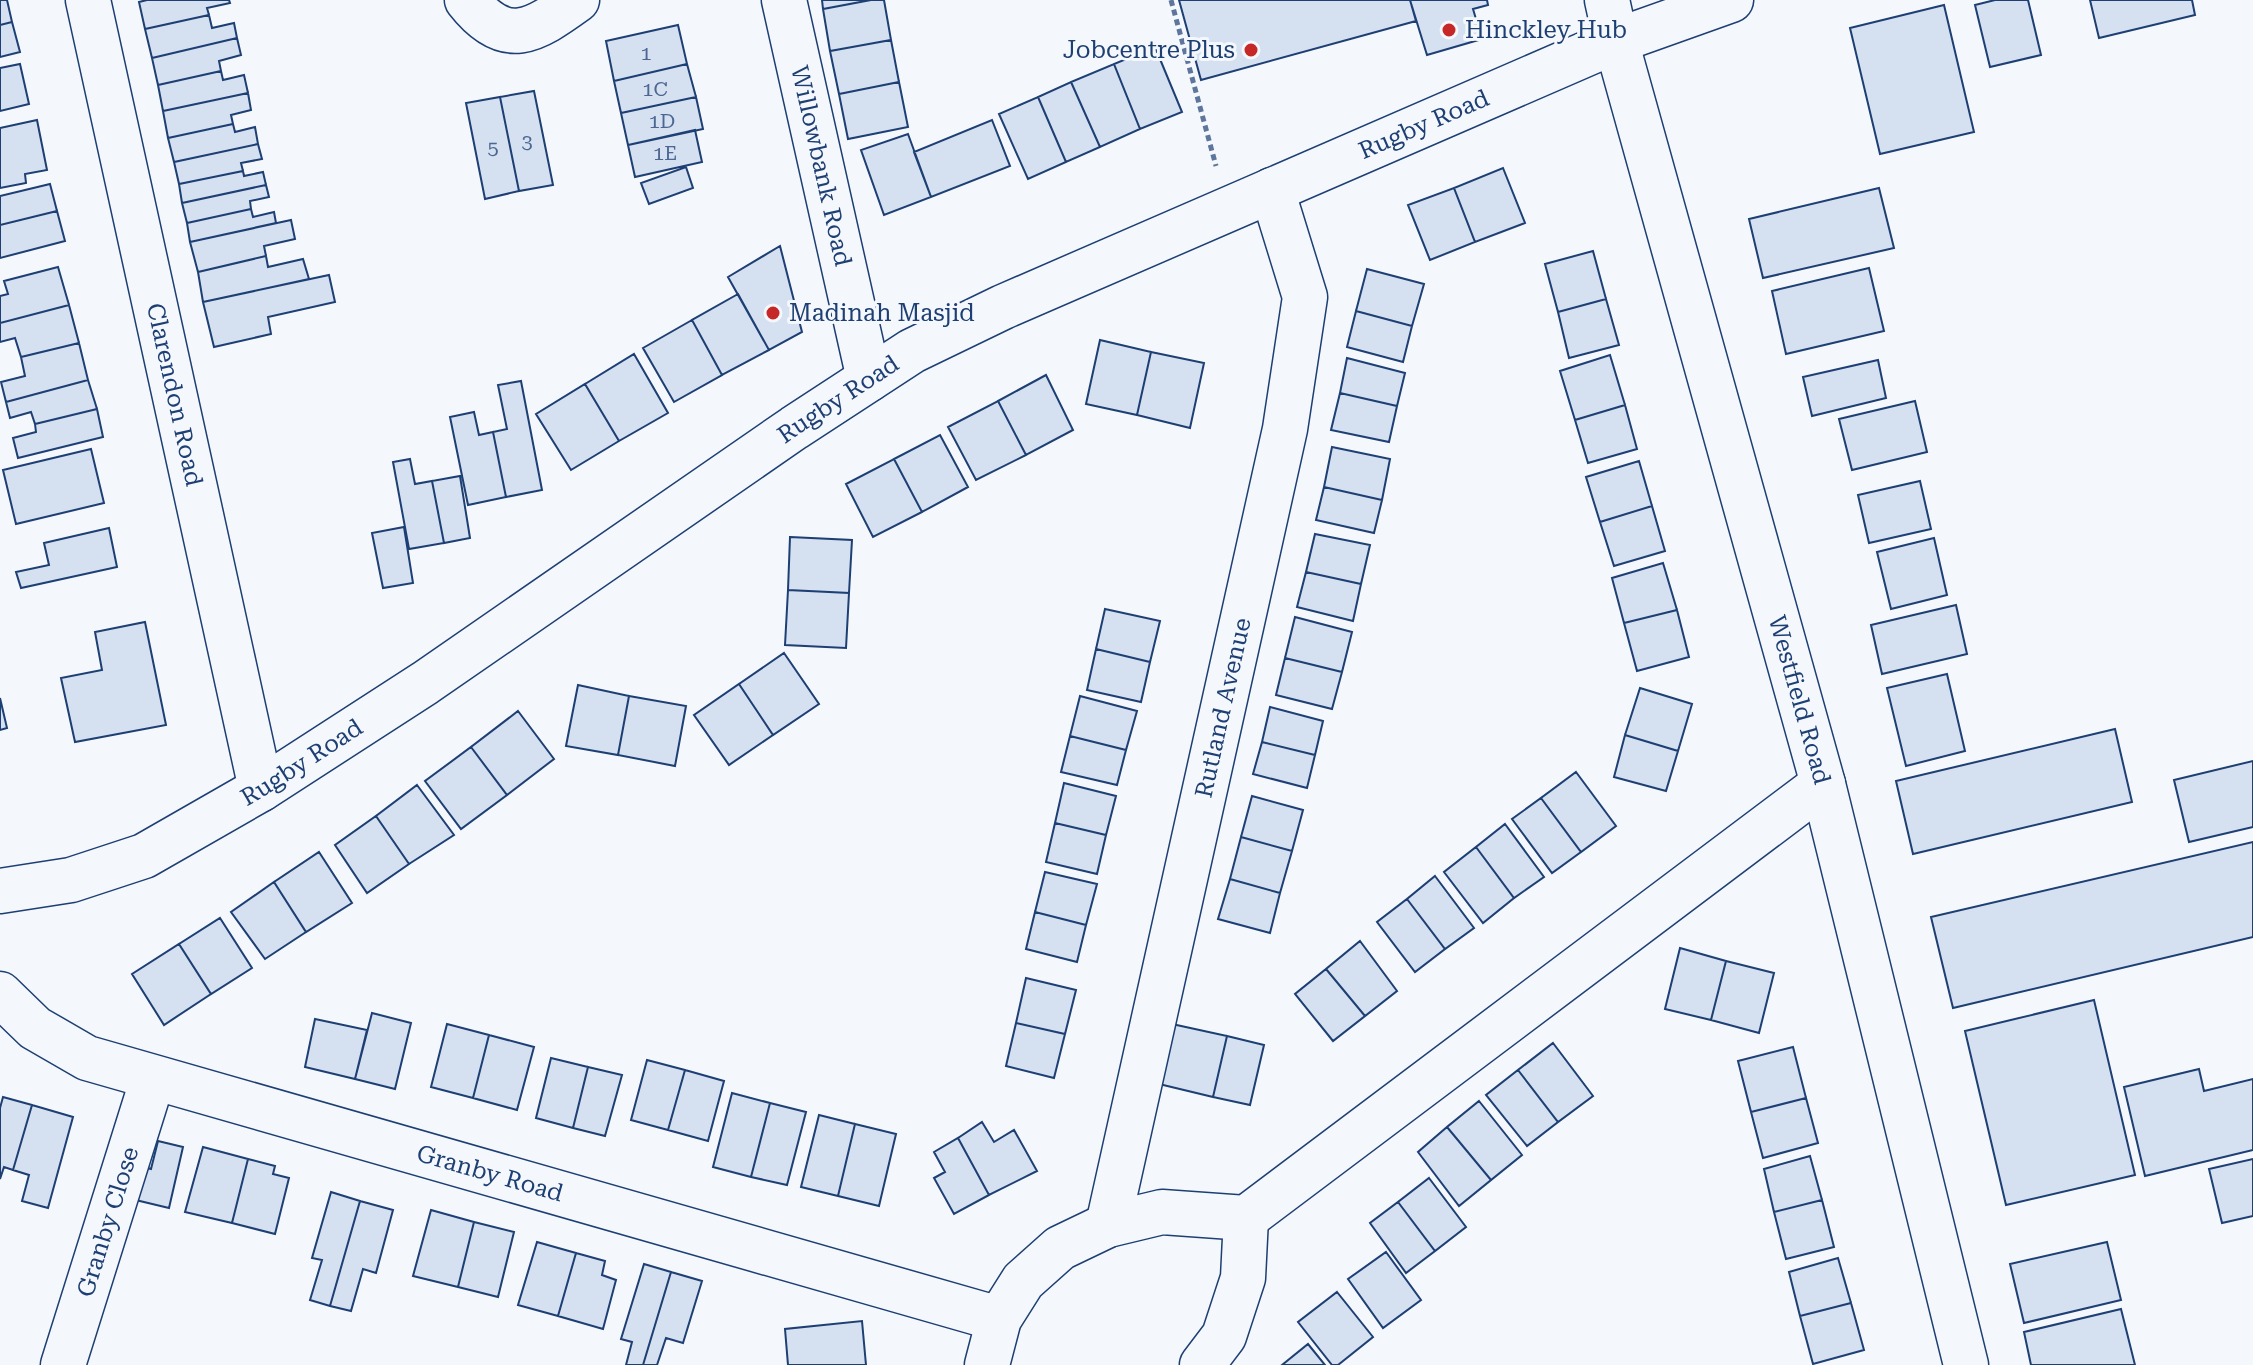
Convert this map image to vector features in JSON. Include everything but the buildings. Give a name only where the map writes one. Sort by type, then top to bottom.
[{"type":"street","name":"Clarendon Road","points":[[88,0],[261,789]]},
{"type":"street","points":[[467,0],[480,16],[506,31],[537,29],[577,0]]},
{"type":"street","name":"Willowbank Road","points":[[784,0],[869,379]]},
{"type":"street","name":"Rugby Road","points":[[0,891],[71,880],[144,856],[261,789],[425,683],[912,351],[1003,307],[1272,190],[1612,20],[1731,0]]},
{"type":"street","name":"Westfield Road","points":[[1612,20],[1823,784],[1966,1365]]},
{"type":"street","name":"Rutland Avenue","points":[[1108,1225],[1285,429],[1305,297],[1272,190]]},
{"type":"street","points":[[987,1365],[999,1319],[1023,1281],[1060,1248],[1108,1225],[1162,1212],[1246,1218],[1823,784]]},
{"type":"street","name":"Granby Road","points":[[0,994],[35,1028],[87,1058],[999,1319]]},
{"type":"street","name":"Granby Close","points":[[63,1365],[153,1078]]},
{"type":"street","points":[[1202,1365],[1224,1336],[1243,1278],[1246,1218]]},
{"type":"path","points":[[1171,0],[1227,210]]},
{"type":"place","name":"Hinckley Hub","points":[[1449,30]]},
{"type":"place","name":"Jobcentre Plus","points":[[1251,50]]},
{"type":"place","name":"Madinah Masjid","points":[[773,313]]}]
